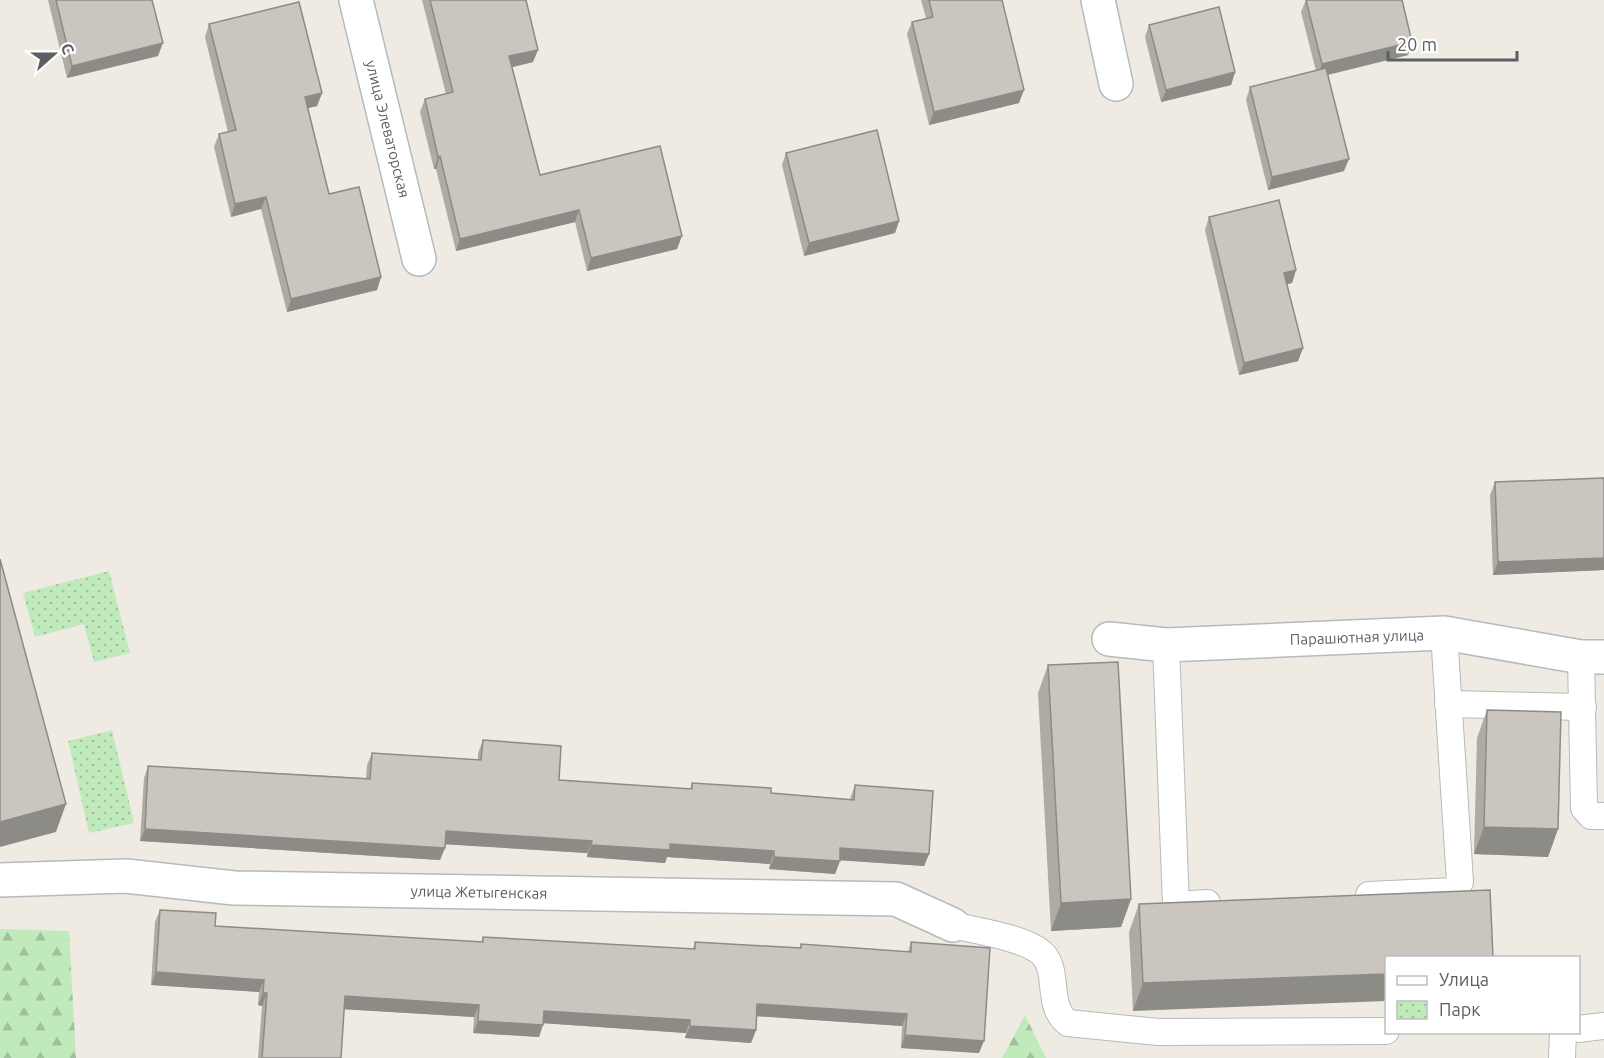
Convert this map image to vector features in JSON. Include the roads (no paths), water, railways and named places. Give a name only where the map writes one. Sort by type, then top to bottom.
[{"type":"street","name":"улица Элеваторская","points":[[356,0],[419,259]]},
{"type":"street","points":[[1098,0],[1116,84]]},
{"type":"street","name":"Парашютная улица","points":[[1109,639],[1166,645],[1444,633],[1593,657]]},
{"type":"street","name":"улица Жетыгенская","points":[[0,880],[126,876],[234,888],[896,899],[953,925]]},
{"type":"lane","points":[[1350,896],[1454,891],[1458,887],[1444,633]]},
{"type":"lane","points":[[1166,645],[1176,905],[1234,902]]},
{"type":"lane","points":[[1593,657],[1583,707],[1584,808],[1591,816],[1604,816]]},
{"type":"lane","points":[[1448,704],[1583,707]]},
{"type":"lane","points":[[953,925],[1038,950],[1048,965],[1056,1010],[1068,1023],[1158,1032],[1385,1031]]},
{"type":"lane","points":[[1580,1029],[1604,1026]]},
{"type":"lane","points":[[1562,1058],[1563,1034]]}]
